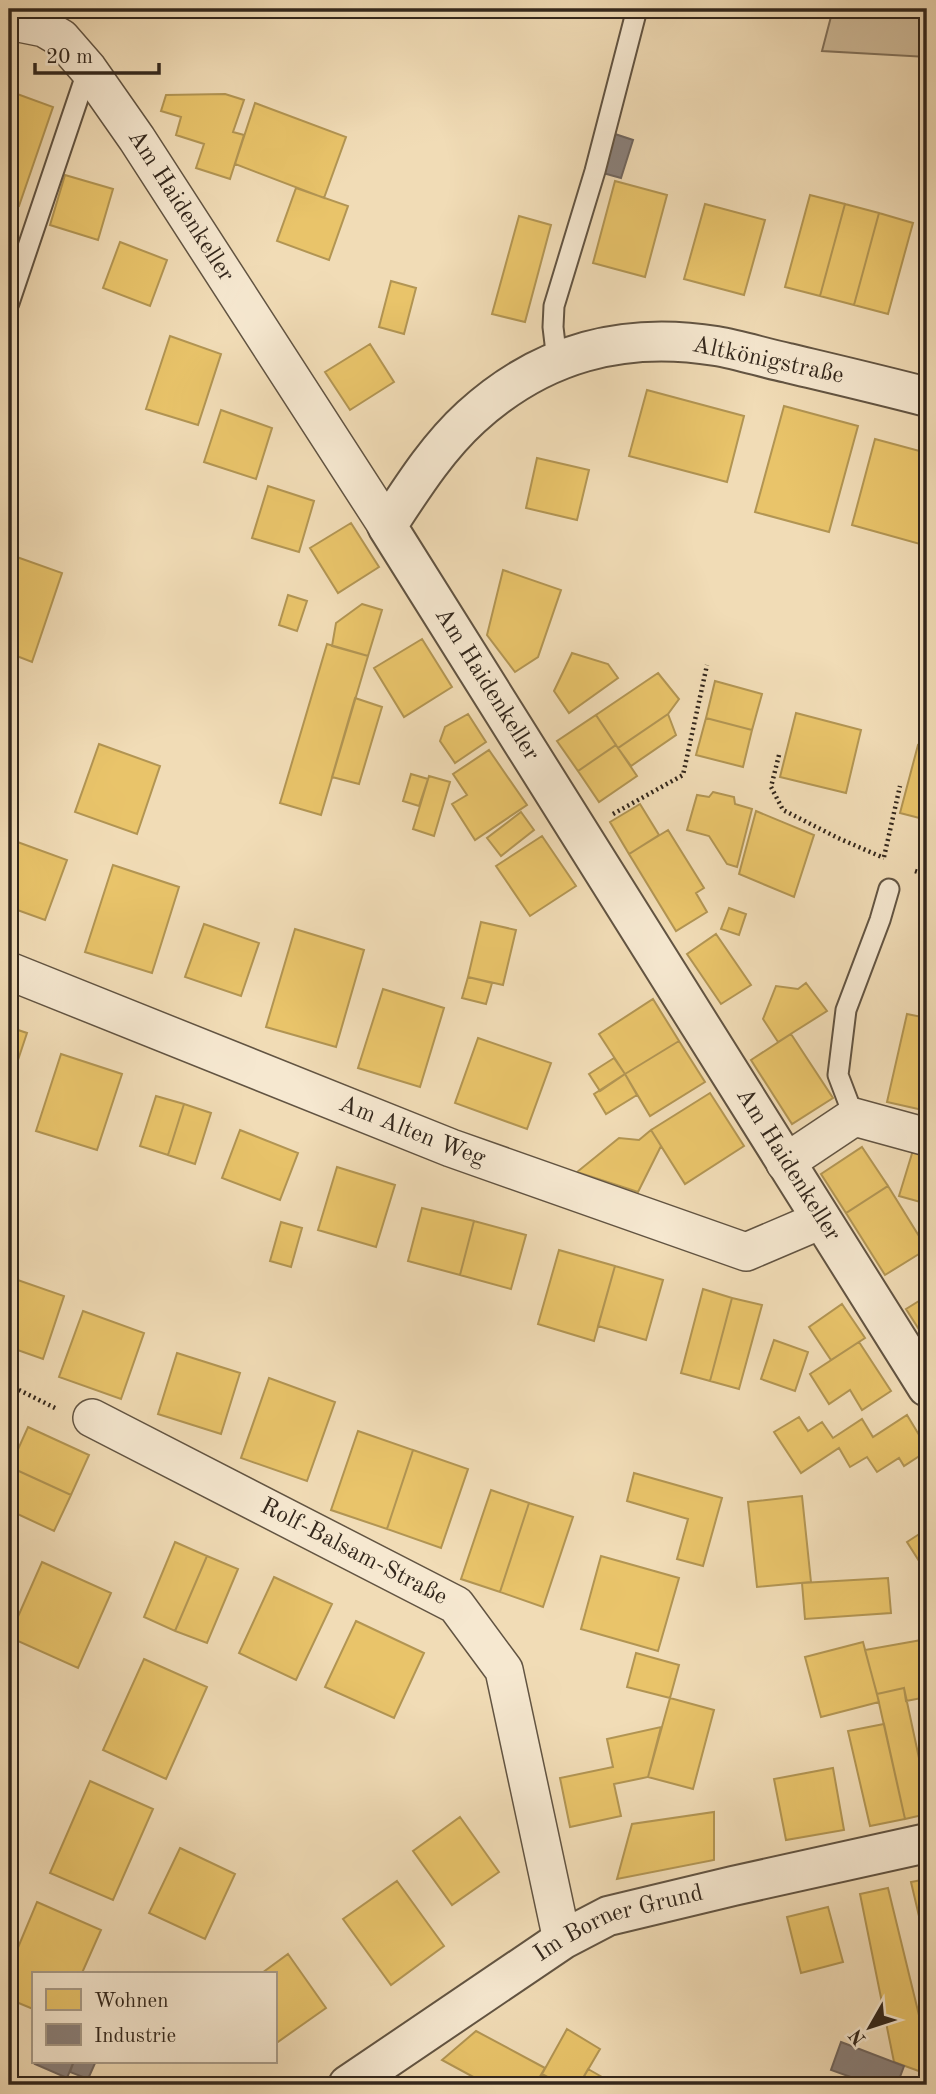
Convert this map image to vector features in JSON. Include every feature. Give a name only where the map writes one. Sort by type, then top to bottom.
[{"type":"street","name":"Am Haidenkeller","points":[[9,21],[44,28],[61,38],[88,69],[145,150],[387,526],[927,1388]]},
{"type":"street","name":"Altkönigstraße","points":[[387,526],[422,474],[469,419],[502,391],[538,368],[598,347],[632,343],[716,346],[927,397]]},
{"type":"street","name":"Am Alten Weg","points":[[9,971],[451,1148],[746,1252],[821,1220]]},
{"type":"street","points":[[785,1163],[854,1117],[927,1138]]},
{"type":"street","name":"Rolf-Balsam-Straße","points":[[92,1418],[456,1605],[504,1670],[562,1940]]},
{"type":"street","name":"Im Borner Grund","points":[[348,2085],[562,1940],[608,1916],[927,1843]]},
{"type":"lane","points":[[557,361],[553,327],[554,306],[595,171],[637,9]]},
{"type":"lane","points":[[9,303],[88,69]]},
{"type":"lane","points":[[854,1117],[838,1075],[846,1010],[889,890]]},
{"type":"path","points":[[578,833],[683,775],[706,665]]},
{"type":"path","points":[[779,755],[771,787],[783,810],[896,863]]},
{"type":"path","points":[[884,857],[900,786]]},
{"type":"path","points":[[908,868],[927,875]]},
{"type":"path","points":[[9,1385],[80,1420],[92,1418]]},
{"type":"shaded area","points":[[833,9],[927,9],[927,57],[822,51]]},
{"type":"building: Wohnen","points":[[9,91],[53,107],[19,206],[9,202]]},
{"type":"building: Wohnen","points":[[225,94],[244,100],[233,132],[244,135],[230,179],[196,168],[204,144],[176,135],[181,117],[161,111],[166,95]]},
{"type":"building: Wohnen","points":[[255,103],[346,137],[324,198],[235,164]]},
{"type":"building: Wohnen","points":[[65,175],[113,189],[98,240],[50,225]]},
{"type":"building: Wohnen","points":[[615,181],[667,195],[645,277],[593,263]]},
{"type":"building: Wohnen","points":[[296,188],[348,206],[329,260],[277,241]]},
{"type":"building: Wohnen","points":[[810,195],[845,204],[820,296],[785,287]]},
{"type":"building: Wohnen","points":[[705,204],[765,220],[744,295],[684,279]]},
{"type":"building: Wohnen","points":[[845,204],[879,213],[854,305],[820,296]]},
{"type":"building: Wohnen","points":[[879,213],[913,223],[888,314],[854,305]]},
{"type":"building: Wohnen","points":[[519,216],[551,225],[525,322],[492,314]]},
{"type":"building: Wohnen","points":[[120,242],[167,260],[150,306],[103,288]]},
{"type":"building: Wohnen","points":[[391,281],[416,288],[404,334],[379,327]]},
{"type":"building: Wohnen","points":[[170,336],[221,354],[198,425],[146,409]]},
{"type":"building: Wohnen","points":[[370,344],[394,382],[350,410],[325,372]]},
{"type":"building: Wohnen","points":[[647,390],[744,416],[727,482],[629,456]]},
{"type":"building: Wohnen","points":[[784,406],[858,426],[829,532],[755,512]]},
{"type":"building: Wohnen","points":[[221,410],[272,428],[256,479],[204,462]]},
{"type":"building: Wohnen","points":[[875,439],[927,453],[927,546],[852,525]]},
{"type":"building: Wohnen","points":[[537,458],[589,470],[577,520],[526,508]]},
{"type":"building: Wohnen","points":[[268,486],[314,501],[299,552],[252,538]]},
{"type":"building: Wohnen","points":[[351,523],[379,567],[338,593],[310,548]]},
{"type":"building: Wohnen","points":[[14,556],[62,573],[32,662],[9,653],[9,570]]},
{"type":"building: Wohnen","points":[[503,570],[561,590],[538,657],[515,672],[487,635]]},
{"type":"building: Wohnen","points":[[288,595],[307,601],[297,631],[279,625]]},
{"type":"building: Wohnen","points":[[362,604],[382,610],[368,656],[332,646],[336,623]]},
{"type":"building: Wohnen","points":[[422,639],[452,687],[404,717],[374,668]]},
{"type":"building: Wohnen","points":[[327,644],[368,656],[321,815],[280,803]]},
{"type":"building: Wohnen","points":[[572,653],[608,664],[618,678],[569,713],[554,691]]},
{"type":"building: Wohnen","points":[[658,673],[679,699],[668,714],[618,748],[596,715]]},
{"type":"building: Wohnen","points":[[715,681],[762,694],[752,730],[706,718]]},
{"type":"building: Wohnen","points":[[355,698],[382,707],[359,784],[332,777]]},
{"type":"building: Wohnen","points":[[796,713],[861,730],[846,793],[780,777]]},
{"type":"building: Wohnen","points":[[468,714],[486,742],[455,763],[440,741],[445,727]]},
{"type":"building: Wohnen","points":[[668,714],[676,735],[631,766],[618,748]]},
{"type":"building: Wohnen","points":[[596,715],[616,745],[578,771],[557,741]]},
{"type":"building: Wohnen","points":[[706,718],[752,730],[743,767],[696,755]]},
{"type":"building: Wohnen","points":[[99,744],[160,766],[137,834],[75,812]]},
{"type":"building: Wohnen","points":[[616,745],[637,776],[599,802],[578,771]]},
{"type":"building: Wohnen","points":[[918,745],[927,747],[927,820],[900,813]]},
{"type":"building: Wohnen","points":[[489,750],[527,805],[475,840],[452,804],[467,795],[453,774]]},
{"type":"building: Wohnen","points":[[411,774],[428,779],[419,806],[403,801]]},
{"type":"building: Wohnen","points":[[429,776],[450,782],[434,836],[413,829]]},
{"type":"building: Wohnen","points":[[713,792],[734,797],[735,804],[752,809],[737,867],[727,864],[709,836],[687,830],[697,795],[709,797]]},
{"type":"building: Wohnen","points":[[640,804],[659,835],[629,854],[610,822]]},
{"type":"building: Wohnen","points":[[756,811],[814,835],[794,897],[739,874]]},
{"type":"building: Wohnen","points":[[521,812],[534,830],[501,856],[487,838]]},
{"type":"building: Wohnen","points":[[668,830],[704,888],[696,893],[707,912],[676,931],[629,854]]},
{"type":"building: Wohnen","points":[[542,836],[576,886],[530,916],[496,866]]},
{"type":"building: Wohnen","points":[[12,840],[67,860],[45,920],[9,907],[9,849]]},
{"type":"building: Wohnen","points":[[113,865],[179,887],[152,973],[85,952]]},
{"type":"building: Wohnen","points":[[729,908],[746,914],[739,935],[721,929]]},
{"type":"building: Wohnen","points":[[481,922],[516,930],[503,985],[468,977]]},
{"type":"building: Wohnen","points":[[204,924],[259,943],[241,996],[185,977]]},
{"type":"building: Wohnen","points":[[295,929],[364,950],[336,1047],[266,1027]]},
{"type":"building: Wohnen","points":[[716,934],[751,985],[721,1004],[687,954]]},
{"type":"building: Wohnen","points":[[468,977],[492,983],[486,1004],[462,998]]},
{"type":"building: Wohnen","points":[[806,983],[827,1011],[778,1042],[763,1019],[776,986],[798,989]]},
{"type":"building: Wohnen","points":[[383,989],[444,1008],[420,1087],[358,1068]]},
{"type":"building: Wohnen","points":[[653,999],[679,1041],[625,1074],[599,1034]]},
{"type":"building: Wohnen","points":[[907,1014],[927,1018],[927,1111],[887,1102]]},
{"type":"building: Wohnen","points":[[9,1027],[27,1033],[9,1087]]},
{"type":"building: Wohnen","points":[[791,1034],[833,1098],[792,1124],[751,1060]]},
{"type":"building: Wohnen","points":[[478,1038],[551,1063],[527,1129],[455,1103]]},
{"type":"building: Wohnen","points":[[679,1041],[705,1082],[650,1116],[625,1074]]},
{"type":"building: Wohnen","points":[[61,1054],[122,1074],[97,1150],[36,1131]]},
{"type":"building: Wohnen","points":[[614,1058],[625,1074],[600,1091],[589,1074]]},
{"type":"building: Wohnen","points":[[625,1074],[637,1095],[606,1114],[594,1094]]},
{"type":"building: Wohnen","points":[[710,1093],[744,1146],[685,1184],[651,1130]]},
{"type":"building: Wohnen","points":[[156,1096],[184,1104],[168,1155],[140,1146]]},
{"type":"building: Wohnen","points":[[184,1104],[211,1113],[195,1164],[168,1155]]},
{"type":"building: Wohnen","points":[[240,1130],[298,1153],[280,1200],[222,1178]]},
{"type":"building: Wohnen","points":[[651,1130],[661,1146],[638,1192],[577,1172],[619,1138],[639,1140]]},
{"type":"building: Wohnen","points":[[862,1147],[888,1186],[846,1213],[821,1174]]},
{"type":"building: Wohnen","points":[[914,1147],[927,1151],[927,1192],[924,1203],[899,1196]]},
{"type":"building: Wohnen","points":[[337,1167],[395,1185],[376,1247],[318,1230]]},
{"type":"building: Wohnen","points":[[888,1186],[927,1249],[885,1275],[846,1213]]},
{"type":"building: Wohnen","points":[[422,1208],[474,1221],[460,1275],[408,1261]]},
{"type":"building: Wohnen","points":[[474,1221],[526,1235],[511,1289],[460,1275]]},
{"type":"building: Wohnen","points":[[281,1222],[302,1228],[291,1267],[270,1261]]},
{"type":"building: Wohnen","points":[[559,1250],[615,1266],[594,1341],[538,1324]]},
{"type":"building: Wohnen","points":[[615,1266],[663,1280],[646,1340],[598,1326]]},
{"type":"building: Wohnen","points":[[9,1277],[64,1296],[43,1359],[9,1347]]},
{"type":"building: Wohnen","points":[[703,1289],[732,1298],[710,1381],[681,1373]]},
{"type":"building: Wohnen","points":[[927,1296],[927,1342],[906,1309]]},
{"type":"building: Wohnen","points":[[732,1298],[762,1305],[739,1389],[710,1381]]},
{"type":"building: Wohnen","points":[[842,1304],[865,1338],[831,1360],[809,1327]]},
{"type":"building: Wohnen","points":[[83,1311],[144,1333],[121,1399],[59,1377]]},
{"type":"building: Wohnen","points":[[774,1340],[808,1352],[795,1391],[761,1379]]},
{"type":"building: Wohnen","points":[[859,1342],[891,1391],[862,1410],[850,1390],[829,1404],[810,1374]]},
{"type":"building: Wohnen","points":[[177,1353],[240,1373],[221,1434],[158,1414]]},
{"type":"building: Wohnen","points":[[269,1378],[335,1402],[307,1481],[241,1458]]},
{"type":"building: Wohnen","points":[[907,1415],[927,1451],[904,1466],[899,1458],[877,1472],[867,1457],[850,1467],[839,1448],[801,1473],[774,1432],[799,1417],[808,1431],[822,1422],[833,1438],[862,1419],[873,1437]]},
{"type":"building: Wohnen","points":[[28,1427],[89,1455],[71,1495],[10,1467]]},
{"type":"building: Wohnen","points":[[358,1431],[413,1450],[387,1529],[331,1510]]},
{"type":"building: Wohnen","points":[[413,1450],[468,1469],[441,1548],[387,1529]]},
{"type":"building: Wohnen","points":[[10,1467],[71,1495],[54,1531],[9,1510]]},
{"type":"building: Wohnen","points":[[634,1473],[722,1498],[703,1566],[677,1559],[688,1519],[627,1501]]},
{"type":"building: Wohnen","points":[[491,1490],[529,1503],[500,1592],[461,1579]]},
{"type":"building: Wohnen","points":[[802,1496],[811,1582],[757,1587],[748,1502]]},
{"type":"building: Wohnen","points":[[529,1503],[573,1517],[543,1607],[500,1592]]},
{"type":"building: Wohnen","points":[[927,1529],[927,1571],[926,1572],[907,1542]]},
{"type":"building: Wohnen","points":[[175,1542],[207,1556],[175,1631],[144,1617]]},
{"type":"building: Wohnen","points":[[207,1556],[238,1569],[207,1643],[175,1631]]},
{"type":"building: Wohnen","points":[[601,1556],[679,1578],[658,1651],[581,1629]]},
{"type":"building: Wohnen","points":[[42,1562],[111,1593],[78,1668],[9,1637]]},
{"type":"building: Wohnen","points":[[274,1577],[332,1604],[296,1680],[239,1653]]},
{"type":"building: Wohnen","points":[[888,1578],[891,1613],[805,1619],[802,1583]]},
{"type":"building: Wohnen","points":[[356,1621],[424,1653],[394,1718],[325,1687]]},
{"type":"building: Wohnen","points":[[927,1639],[927,1697],[906,1701],[904,1688],[877,1694],[865,1650]]},
{"type":"building: Wohnen","points":[[863,1642],[879,1702],[821,1717],[805,1657]]},
{"type":"building: Wohnen","points":[[636,1653],[679,1665],[670,1698],[627,1687]]},
{"type":"building: Wohnen","points":[[144,1659],[207,1687],[166,1779],[103,1750]]},
{"type":"building: Wohnen","points":[[904,1688],[922,1772],[927,1771],[927,1814],[905,1819],[877,1694]]},
{"type":"building: Wohnen","points":[[670,1698],[714,1710],[693,1789],[648,1777]]},
{"type":"building: Wohnen","points":[[884,1724],[905,1819],[870,1826],[848,1731]]},
{"type":"building: Wohnen","points":[[661,1727],[648,1777],[614,1784],[621,1816],[570,1827],[560,1778],[613,1767],[607,1739]]},
{"type":"building: Wohnen","points":[[833,1768],[844,1830],[786,1840],[774,1779]]},
{"type":"building: Wohnen","points":[[90,1781],[153,1809],[113,1900],[50,1873]]},
{"type":"building: Wohnen","points":[[714,1812],[714,1860],[617,1879],[632,1824]]},
{"type":"building: Wohnen","points":[[460,1817],[499,1872],[452,1905],[413,1851]]},
{"type":"building: Wohnen","points":[[180,1848],[235,1874],[205,1939],[149,1913]]},
{"type":"building: Wohnen","points":[[927,1879],[927,1945],[926,1946],[911,1882]]},
{"type":"building: Wohnen","points":[[397,1881],[444,1946],[391,1985],[343,1919]]},
{"type":"building: Wohnen","points":[[888,1888],[927,2048],[927,2074],[894,2062],[860,1894]]},
{"type":"building: Wohnen","points":[[37,1902],[101,1930],[82,1972],[32,1972],[32,2009],[9,1999],[9,1969]]},
{"type":"building: Wohnen","points":[[828,1907],[843,1962],[801,1973],[787,1917]]},
{"type":"building: Wohnen","points":[[288,1954],[326,2008],[276,2043],[276,1972],[263,1972]]},
{"type":"building: Wohnen","points":[[927,2015],[927,2048],[920,2017]]},
{"type":"building: Wohnen","points":[[567,2029],[600,2049],[579,2085],[562,2085],[542,2074]]},
{"type":"building: Wohnen","points":[[476,2031],[545,2068],[535,2085],[488,2085],[442,2060]]},
{"type":"building: Wohnen","points":[[588,2069],[616,2085],[579,2085]]},
{"type":"building: Industrie","points":[[615,134],[633,140],[621,178],[603,173]]},
{"type":"building: Industrie","points":[[841,2042],[904,2066],[897,2085],[873,2085],[831,2070]]},
{"type":"building: Industrie","points":[[36,2062],[74,2062],[67,2078],[35,2064]]},
{"type":"building: Industrie","points":[[74,2062],[96,2062],[88,2079],[70,2072]]}]
